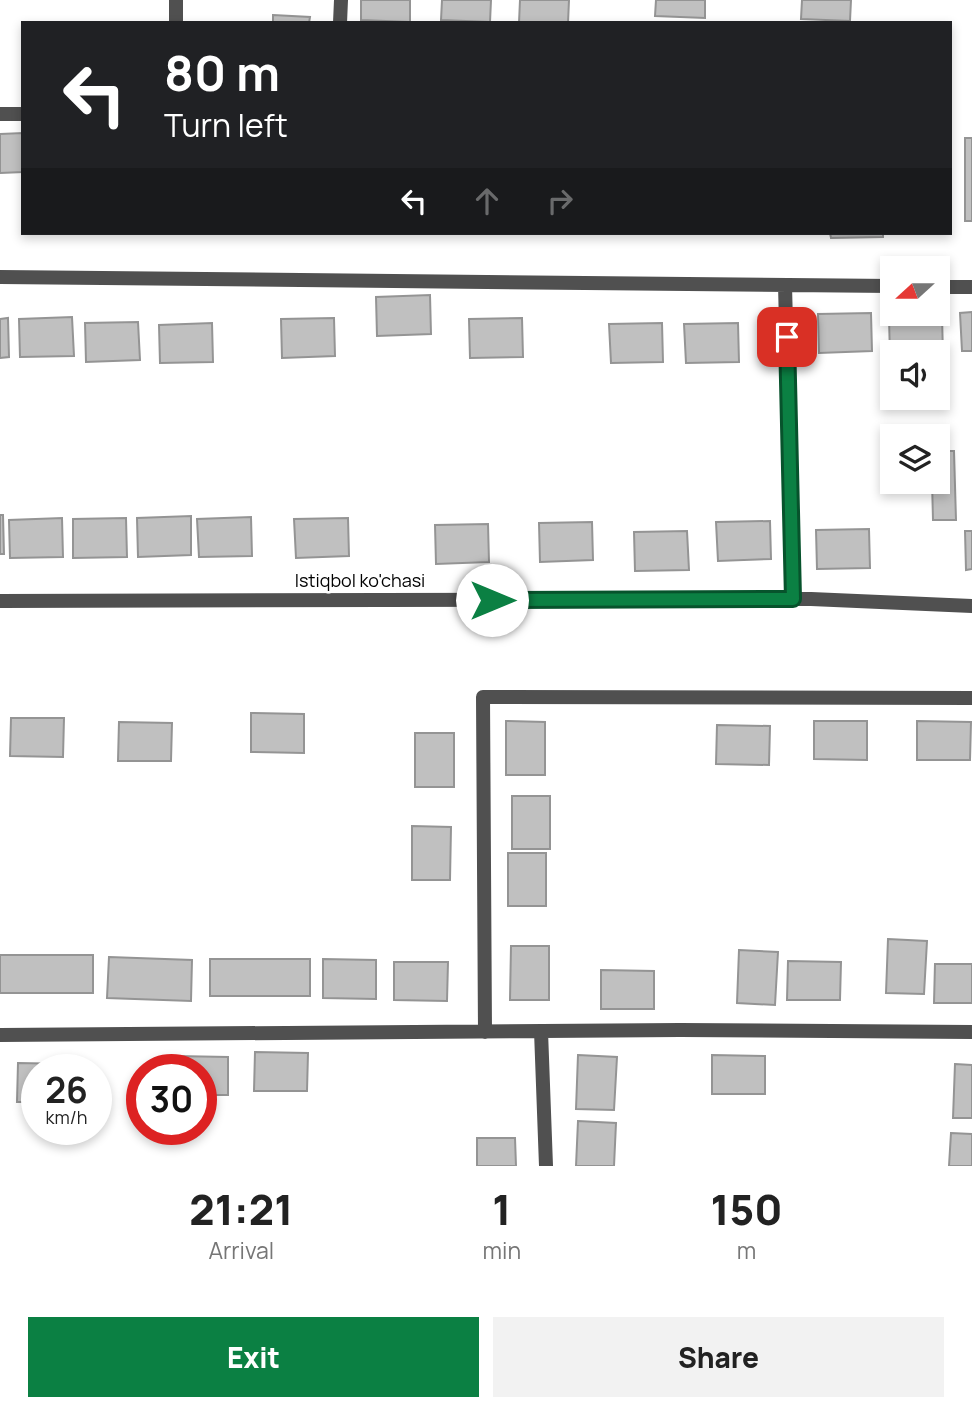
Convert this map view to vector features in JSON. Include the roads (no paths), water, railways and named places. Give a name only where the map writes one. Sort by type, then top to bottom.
[{"type":"street","points":[[176,0],[176,21]]},
{"type":"street","points":[[340,21],[341,0]]},
{"type":"street","points":[[0,114],[21,114]]},
{"type":"street","points":[[0,277],[880,286]]},
{"type":"street","points":[[785,285],[793,599]]},
{"type":"street","points":[[950,287],[972,287]]},
{"type":"street","name":"Istiqbol ko'chasi","points":[[0,601],[793,599],[972,606]]},
{"type":"street","points":[[485,1032],[483,697],[972,698]]},
{"type":"street","points":[[541,1031],[546,1166]]},
{"type":"street","points":[[0,1035],[541,1031],[972,1032]]}]
